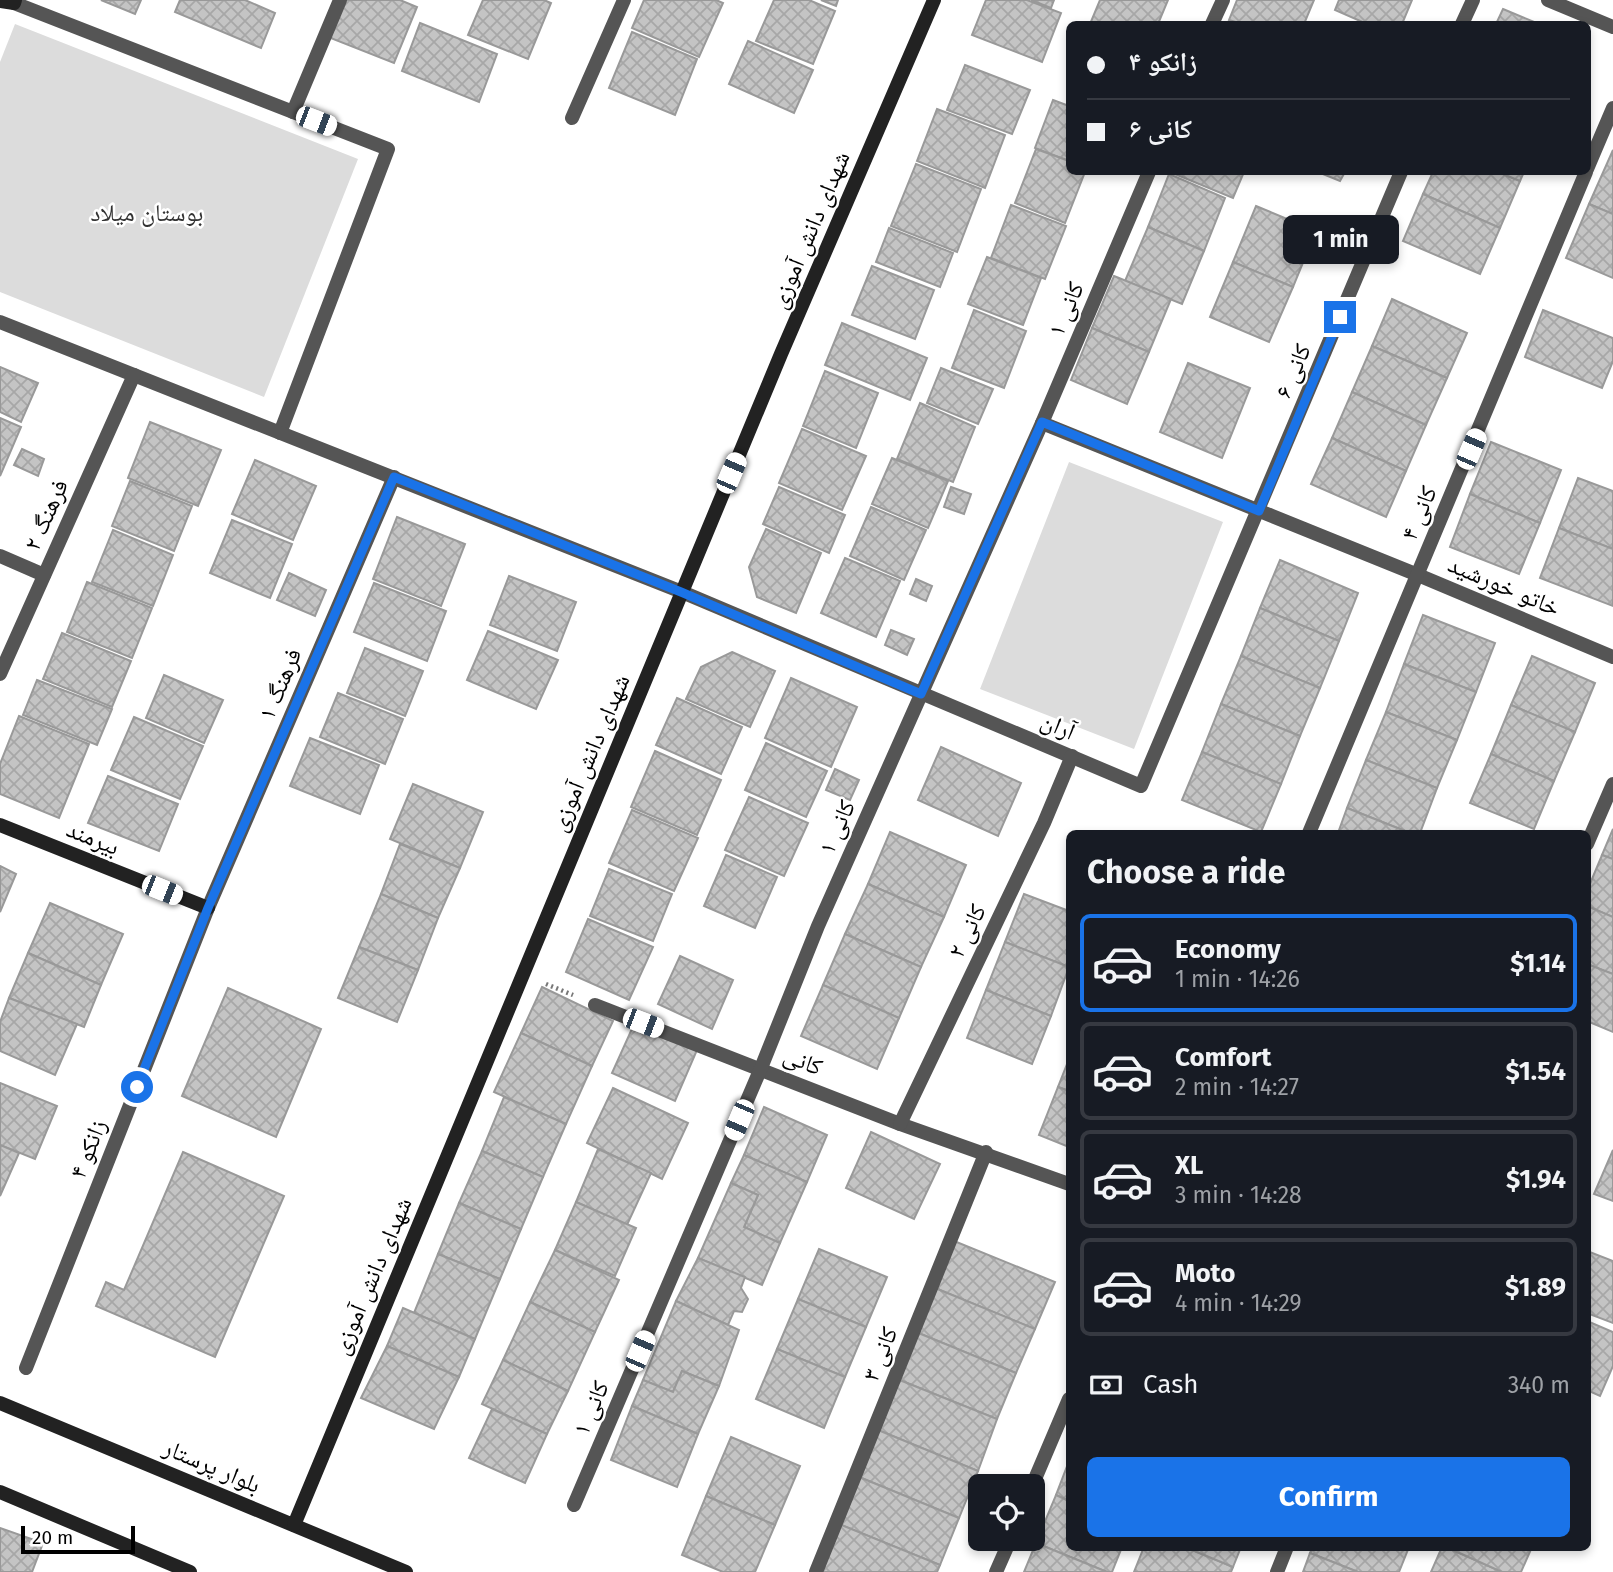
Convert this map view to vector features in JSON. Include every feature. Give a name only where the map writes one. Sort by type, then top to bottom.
[{"type":"street","points":[[293,112],[340,0]]},
{"type":"street","points":[[572,118],[624,0]]},
{"type":"street","name":"شهدای دانش آموزی","points":[[294,1525],[681,592],[934,0]]},
{"type":"street","points":[[1213,21],[1223,0]]},
{"type":"street","points":[[1463,21],[1473,0]]},
{"type":"street","points":[[1548,0],[1613,27]]},
{"type":"street","points":[[10,1],[388,149],[280,433]]},
{"type":"street","name":"کانی ۴","points":[[1591,161],[1611,116]]},
{"type":"street","name":"کانی ۱","points":[[574,1505],[761,1069],[818,926],[1042,422],[1148,175]]},
{"type":"street","name":"کانی ۶","points":[[1259,511],[1400,175]]},
{"type":"street","name":"کانی ۴","points":[[1310,830],[1585,175]]},
{"type":"street","name":"آران","points":[[0,322],[681,592],[1141,786],[1259,511]]},
{"type":"street","name":"فرهنگ ۲","points":[[0,674],[134,375]]},
{"type":"street","name":"خاتو خورشید","points":[[1042,422],[1613,657]]},
{"type":"street","name":"فرهنگ ۱","points":[[208,908],[394,477]]},
{"type":"street","points":[[0,556],[44,575]]},
{"type":"street","name":"کانی ۲","points":[[900,1124],[1044,823],[1072,756]]},
{"type":"street","points":[[1591,835],[1613,784]]},
{"type":"street","name":"بیرمند","points":[[0,825],[208,908]]},
{"type":"street","name":"زانکو ۴","points":[[26,1368],[208,908]]},
{"type":"street","name":"کانی","points":[[595,1005],[900,1124],[1066,1183]]},
{"type":"street","name":"کانی ۳","points":[[816,1572],[986,1153]]},
{"type":"street","name":"بلوار پرستار","points":[[0,1403],[406,1572]]},
{"type":"street","points":[[1037,1474],[1066,1406]]},
{"type":"street","points":[[0,1492],[190,1572]]},
{"type":"street","points":[[996,1572],[1005,1551]]},
{"type":"street","points":[[1277,1572],[1285,1551]]},
{"type":"path","points":[[523,974],[595,1005]]},
{"type":"green space","name":"بوستان میلاد","points":[[15,24],[358,159],[264,397],[0,292],[0,62]]},
{"type":"green space","points":[[1069,462],[1223,522],[1134,749],[980,689]]},
{"type":"building","points":[[101,0],[141,0],[135,14]]},
{"type":"building","points":[[180,0],[245,0],[275,13],[261,48],[175,12]]},
{"type":"building","points":[[343,0],[400,0],[417,7],[394,63],[328,37]]},
{"type":"building","points":[[483,0],[544,0],[551,3],[528,59],[468,35]]},
{"type":"building","points":[[644,0],[716,0],[723,3],[699,57],[632,28]]},
{"type":"building","points":[[774,0],[809,0],[835,11],[813,64],[756,41]]},
{"type":"building","points":[[821,0],[838,0],[836,6]]},
{"type":"building","points":[[986,0],[1027,0],[1061,13],[1042,62],[972,35]]},
{"type":"building","points":[[1031,0],[1054,0],[1051,8]]},
{"type":"building","points":[[1100,0],[1168,0],[1159,21],[1091,21]]},
{"type":"building","points":[[1237,0],[1314,0],[1305,21],[1229,20]]},
{"type":"building","points":[[1339,0],[1412,0],[1403,21],[1360,21],[1335,10]]},
{"type":"building","points":[[1503,9],[1532,21],[1497,21]]},
{"type":"building","points":[[420,23],[497,54],[479,102],[402,71]]},
{"type":"building","points":[[632,32],[697,59],[675,115],[609,88]]},
{"type":"building","points":[[748,41],[813,70],[794,113],[729,84]]},
{"type":"building","points":[[965,65],[1030,90],[1012,134],[947,110]]},
{"type":"building","points":[[1053,100],[1066,105],[1066,160],[1035,148]]},
{"type":"building","points":[[937,109],[1005,135],[985,188],[917,161]]},
{"type":"building","points":[[1036,149],[1066,160],[1066,175],[1084,175],[1065,223],[1015,203]]},
{"type":"building","points":[[1613,150],[1613,214],[1589,204]]},
{"type":"building","points":[[916,164],[981,189],[957,252],[891,226]]},
{"type":"building","points":[[1169,175],[1225,198],[1204,251],[1148,227]]},
{"type":"building","points":[[1177,175],[1243,175],[1233,198]]},
{"type":"building","points":[[1325,175],[1343,175],[1340,181]]},
{"type":"building","points":[[1432,175],[1505,175],[1520,181],[1500,228],[1423,194]]},
{"type":"building","points":[[1505,175],[1523,175],[1520,181]]},
{"type":"building","points":[[1423,194],[1500,228],[1480,274],[1403,241]]},
{"type":"building","points":[[1589,204],[1613,214],[1613,278],[1566,258]]},
{"type":"building","points":[[1011,205],[1066,226],[1045,279],[991,258]]},
{"type":"building","points":[[1256,206],[1316,231],[1293,287],[1233,262]]},
{"type":"building","points":[[1148,227],[1204,251],[1182,304],[1125,281]]},
{"type":"building","points":[[889,228],[953,253],[940,287],[876,262]]},
{"type":"building","points":[[987,257],[1041,278],[1023,325],[968,304]]},
{"type":"building","points":[[1233,262],[1293,287],[1269,342],[1210,317]]},
{"type":"building","points":[[872,266],[934,290],[915,339],[852,315]]},
{"type":"building","points":[[1114,276],[1171,299],[1149,352],[1092,328]]},
{"type":"building","points":[[1392,299],[1467,333],[1447,378],[1372,346]]},
{"type":"building","points":[[974,310],[1026,331],[1004,388],[952,368]]},
{"type":"building","points":[[1543,310],[1613,338],[1613,361],[1602,388],[1525,357]]},
{"type":"building","points":[[842,323],[927,358],[910,400],[825,365]]},
{"type":"building","points":[[1092,328],[1149,352],[1127,404],[1071,380]]},
{"type":"building","points":[[1372,346],[1447,378],[1426,425],[1352,392]]},
{"type":"building","points":[[1188,363],[1250,388],[1222,458],[1160,432]]},
{"type":"building","points":[[0,367],[38,383],[21,422],[0,412]]},
{"type":"building","points":[[941,368],[993,389],[978,424],[927,403]]},
{"type":"building","points":[[825,371],[878,393],[856,448],[803,426]]},
{"type":"building","points":[[1352,392],[1426,425],[1406,471],[1332,438]]},
{"type":"building","points":[[920,403],[975,427],[953,482],[897,459]]},
{"type":"building","points":[[0,418],[21,427],[0,476]]},
{"type":"building","points":[[150,422],[221,450],[198,506],[128,478]]},
{"type":"building","points":[[802,429],[866,456],[842,510],[779,483]]},
{"type":"building","points":[[1332,438],[1406,471],[1386,517],[1311,484]]},
{"type":"building","points":[[1491,442],[1561,470],[1540,523],[1470,494]]},
{"type":"building","points":[[22,449],[44,459],[38,476],[14,465]]},
{"type":"building","points":[[892,458],[948,481],[928,528],[872,504]]},
{"type":"building","points":[[255,460],[316,486],[293,540],[232,514]]},
{"type":"building","points":[[1578,478],[1613,491],[1613,549],[1559,528]]},
{"type":"building","points":[[130,481],[192,506],[174,551],[112,526]]},
{"type":"building","points":[[779,487],[845,515],[829,553],[763,524]]},
{"type":"building","points":[[951,487],[971,494],[964,514],[944,507]]},
{"type":"building","points":[[1470,494],[1540,523],[1519,574],[1450,547]]},
{"type":"building","points":[[871,507],[926,530],[904,580],[850,556]]},
{"type":"building","points":[[397,517],[465,544],[441,606],[373,579]]},
{"type":"building","points":[[232,520],[292,544],[270,598],[210,573]]},
{"type":"building","points":[[1559,528],[1613,549],[1613,606],[1540,578]]},
{"type":"building","points":[[766,529],[821,553],[796,613],[757,597],[749,567]]},
{"type":"building","points":[[113,530],[173,555],[153,606],[92,582]]},
{"type":"building","points":[[845,558],[900,581],[876,637],[821,613]]},
{"type":"building","points":[[1280,560],[1358,593],[1339,641],[1260,608]]},
{"type":"building","points":[[289,573],[326,590],[315,616],[277,600]]},
{"type":"building","points":[[509,576],[576,602],[557,651],[490,625]]},
{"type":"building","points":[[916,579],[932,586],[926,601],[910,594]]},
{"type":"building","points":[[87,582],[152,608],[132,658],[67,632]]},
{"type":"building","points":[[374,583],[446,611],[427,661],[354,632]]},
{"type":"building","points":[[1260,608],[1339,641],[1320,688],[1241,656]]},
{"type":"building","points":[[1423,615],[1495,643],[1476,692],[1404,664]]},
{"type":"building","points":[[891,630],[914,639],[907,655],[885,645]]},
{"type":"building","points":[[488,631],[558,660],[536,709],[467,680]]},
{"type":"building","points":[[62,633],[131,661],[112,707],[43,679]]},
{"type":"building","points":[[365,648],[423,671],[405,716],[347,693]]},
{"type":"building","points":[[732,652],[775,671],[750,727],[686,699],[701,667]]},
{"type":"building","points":[[1241,656],[1320,688],[1300,736],[1221,704]]},
{"type":"building","points":[[1532,656],[1595,683],[1575,732],[1511,705]]},
{"type":"building","points":[[1404,664],[1476,692],[1457,740],[1386,712]]},
{"type":"building","points":[[164,675],[223,700],[204,743],[146,718]]},
{"type":"building","points":[[791,678],[857,707],[831,767],[765,738]]},
{"type":"building","points":[[37,680],[112,709],[97,745],[23,715]]},
{"type":"building","points":[[338,693],[403,719],[385,764],[320,737]]},
{"type":"building","points":[[677,698],[742,727],[721,774],[656,745]]},
{"type":"building","points":[[1221,704],[1300,736],[1281,784],[1202,752]]},
{"type":"building","points":[[1511,705],[1575,732],[1554,781],[1491,754]]},
{"type":"building","points":[[1386,712],[1457,740],[1437,788],[1366,760]]},
{"type":"building","points":[[19,716],[89,744],[59,818],[0,794],[0,764]]},
{"type":"building","points":[[134,717],[203,746],[180,799],[111,770]]},
{"type":"building","points":[[310,738],[379,765],[360,814],[290,786]]},
{"type":"building","points":[[766,743],[827,771],[806,817],[745,790]]},
{"type":"building","points":[[941,747],[1021,783],[998,836],[918,800]]},
{"type":"building","points":[[655,751],[721,780],[697,835],[631,807]]},
{"type":"building","points":[[1202,752],[1281,784],[1262,830],[1182,800]]},
{"type":"building","points":[[1491,754],[1554,781],[1534,829],[1470,803]]},
{"type":"building","points":[[1366,760],[1437,788],[1421,830],[1402,830],[1347,808]]},
{"type":"building","points":[[835,769],[859,780],[850,800],[826,790]]},
{"type":"building","points":[[108,776],[178,804],[159,851],[88,823]]},
{"type":"building","points":[[413,784],[483,812],[460,868],[390,839]]},
{"type":"building","points":[[749,797],[808,823],[784,876],[725,850]]},
{"type":"building","points":[[1347,808],[1402,830],[1339,830]]},
{"type":"building","points":[[632,810],[698,838],[674,891],[609,863]]},
{"type":"building","points":[[1613,829],[1613,859],[1602,855]]},
{"type":"building","points":[[890,832],[966,865],[944,917],[868,884]]},
{"type":"building","points":[[400,844],[460,868],[438,918],[381,894]]},
{"type":"building","points":[[726,855],[777,877],[755,928],[704,906]]},
{"type":"building","points":[[1602,855],[1613,859],[1613,917],[1591,908],[1591,881]]},
{"type":"building","points":[[0,866],[16,874],[0,912]]},
{"type":"building","points":[[609,869],[672,894],[653,941],[590,916]]},
{"type":"building","points":[[868,884],[944,917],[921,967],[845,934]]},
{"type":"building","points":[[381,894],[438,918],[418,970],[359,947]]},
{"type":"building","points":[[1024,894],[1066,910],[1066,966],[1005,942]]},
{"type":"building","points":[[50,903],[123,934],[101,985],[28,953]]},
{"type":"building","points":[[1591,908],[1613,917],[1613,974],[1591,966]]},
{"type":"building","points":[[588,919],[653,947],[629,1000],[566,972]]},
{"type":"building","points":[[845,934],[921,967],[899,1018],[823,985]]},
{"type":"building","points":[[1005,942],[1066,966],[1066,975],[1051,1016],[986,990]]},
{"type":"building","points":[[359,947],[418,970],[397,1022],[338,998]]},
{"type":"building","points":[[28,953],[101,985],[84,1027],[9,998]]},
{"type":"building","points":[[680,956],[733,980],[712,1029],[658,1004]]},
{"type":"building","points":[[1591,966],[1613,974],[1613,1032],[1591,1023]]},
{"type":"building","points":[[823,985],[899,1018],[877,1069],[801,1036]]},
{"type":"building","points":[[542,987],[613,1021],[592,1066],[521,1033]]},
{"type":"building","points":[[228,988],[321,1029],[276,1137],[182,1096]]},
{"type":"building","points":[[986,990],[1051,1016],[1032,1064],[967,1038]]},
{"type":"building","points":[[9,998],[77,1024],[55,1075],[0,1051],[0,1022]]},
{"type":"building","points":[[635,1022],[697,1050],[675,1101],[612,1073]]},
{"type":"building","points":[[521,1033],[592,1066],[566,1124],[494,1092]]},
{"type":"building","points":[[1066,1067],[1066,1090],[1058,1087]]},
{"type":"building","points":[[0,1083],[57,1106],[35,1159],[0,1145]]},
{"type":"building","points":[[1058,1087],[1066,1090],[1066,1146],[1039,1135]]},
{"type":"building","points":[[613,1088],[688,1123],[662,1179],[587,1143]]},
{"type":"building","points":[[504,1097],[566,1124],[543,1177],[482,1151]]},
{"type":"building","points":[[764,1107],[827,1135],[807,1182],[744,1155]]},
{"type":"building","points":[[871,1132],[940,1164],[914,1219],[846,1188]]},
{"type":"building","points":[[0,1145],[19,1153],[0,1196]]},
{"type":"building","points":[[598,1149],[651,1173],[627,1225],[576,1202]]},
{"type":"building","points":[[1613,1150],[1613,1201],[1594,1194]]},
{"type":"building","points":[[482,1151],[543,1177],[521,1229],[459,1203]]},
{"type":"building","points":[[183,1152],[284,1196],[215,1357],[96,1306],[106,1282],[124,1290]]},
{"type":"building","points":[[744,1155],[807,1182],[780,1243],[744,1227],[758,1195],[731,1183]]},
{"type":"building","points":[[731,1183],[758,1195],[744,1227],[780,1243],[762,1285],[698,1258]]},
{"type":"building","points":[[576,1202],[636,1228],[615,1276],[555,1250]]},
{"type":"building","points":[[459,1203],[521,1229],[500,1279],[438,1254]]},
{"type":"building","points":[[954,1241],[1055,1282],[1035,1329],[935,1288]]},
{"type":"building","points":[[819,1249],[887,1277],[866,1327],[798,1299]]},
{"type":"building","points":[[555,1250],[619,1280],[595,1332],[530,1302]]},
{"type":"building","points":[[1591,1253],[1613,1261],[1613,1323],[1591,1315]]},
{"type":"building","points":[[438,1254],[500,1279],[475,1339],[414,1313]]},
{"type":"building","points":[[698,1258],[745,1277],[741,1288],[748,1299],[742,1312],[734,1311],[728,1325],[676,1301]]},
{"type":"building","points":[[935,1288],[1035,1329],[1016,1373],[916,1332]]},
{"type":"building","points":[[798,1299],[866,1327],[845,1377],[777,1349]]},
{"type":"building","points":[[676,1301],[739,1330],[719,1386],[682,1371],[673,1392],[643,1380]]},
{"type":"building","points":[[530,1302],[595,1332],[568,1391],[503,1360]]},
{"type":"building","points":[[403,1308],[475,1339],[459,1377],[387,1346]]},
{"type":"building","points":[[1591,1323],[1613,1332],[1613,1366],[1600,1396],[1591,1392]]},
{"type":"building","points":[[916,1332],[1016,1373],[997,1419],[897,1379]]},
{"type":"building","points":[[387,1346],[459,1377],[434,1429],[361,1398]]},
{"type":"building","points":[[777,1349],[845,1377],[824,1428],[756,1399]]},
{"type":"building","points":[[503,1360],[568,1391],[547,1434],[482,1404]]},
{"type":"building","points":[[682,1371],[719,1386],[698,1434],[632,1406],[643,1380],[673,1392]]},
{"type":"building","points":[[897,1379],[997,1419],[978,1471],[878,1430]]},
{"type":"building","points":[[632,1406],[698,1434],[677,1487],[611,1460]]},
{"type":"building","points":[[492,1409],[547,1434],[525,1483],[469,1458]]},
{"type":"building","points":[[878,1430],[978,1471],[977,1474],[968,1474],[968,1496],[959,1518],[859,1477]]},
{"type":"building","points":[[731,1437],[800,1466],[775,1525],[706,1496]]},
{"type":"building","points":[[1066,1469],[1066,1500],[1056,1495]]},
{"type":"building","points":[[859,1477],[959,1518],[940,1565],[839,1524]]},
{"type":"building","points":[[1056,1495],[1066,1500],[1066,1551],[1120,1551],[1112,1572],[1045,1547],[1045,1521]]},
{"type":"building","points":[[706,1496],[775,1525],[755,1572],[723,1572],[682,1555]]},
{"type":"building","points":[[839,1524],[940,1565],[937,1572],[822,1572]]},
{"type":"building","points":[[0,1528],[43,1543],[32,1572],[0,1572]]},
{"type":"building","points":[[1045,1547],[1107,1572],[1024,1572],[1033,1551],[1045,1551]]},
{"type":"building","points":[[1142,1551],[1195,1551],[1233,1567],[1231,1572],[1134,1572]]},
{"type":"building","points":[[1195,1551],[1239,1551],[1233,1567]]},
{"type":"building","points":[[1407,1551],[1399,1572],[1358,1572],[1310,1553]]},
{"type":"building","points":[[1440,1551],[1455,1551],[1502,1572],[1431,1572]]},
{"type":"building","points":[[1455,1551],[1530,1551],[1521,1572],[1502,1572]]},
{"type":"building","points":[[1310,1553],[1358,1572],[1303,1572]]},
{"type":"route","points":[[137,1087],[208,908],[394,477],[681,592],[921,694],[1042,422],[1259,511],[1340,317]]}]
